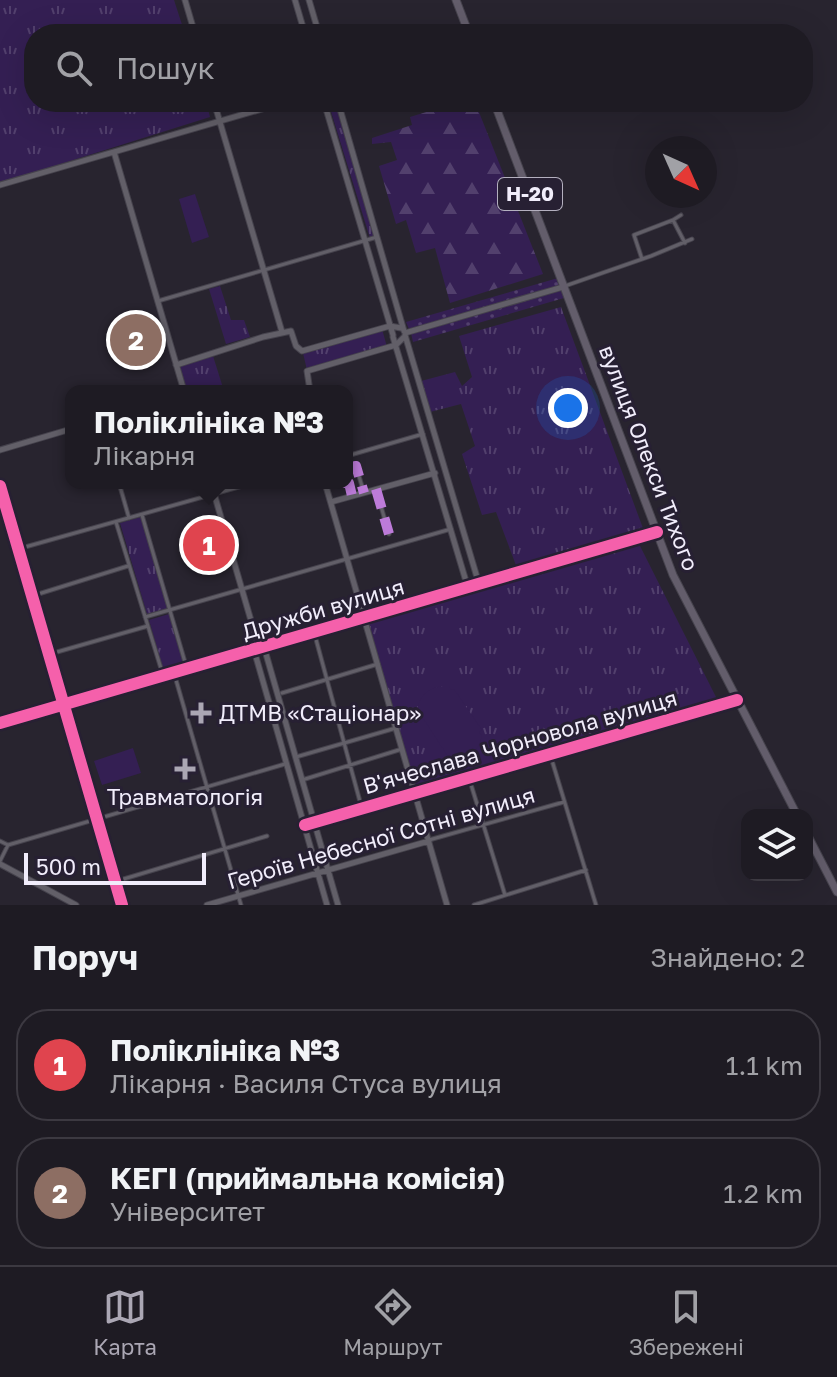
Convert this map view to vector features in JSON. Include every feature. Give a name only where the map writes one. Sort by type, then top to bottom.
[{"type":"main road","points":[[456,0],[465,24]]},
{"type":"main road","name":"вулиця Олекси Тихого","points":[[498,112],[682,594],[794,809]]},
{"type":"main road","points":[[813,846],[837,892]]},
{"type":"street","points":[[185,0],[192,24]]},
{"type":"street","points":[[295,0],[302,24]]},
{"type":"street","points":[[309,0],[316,24]]},
{"type":"street","points":[[217,112],[282,332]]},
{"type":"street","points":[[0,185],[253,112]]},
{"type":"street","points":[[327,112],[468,588]]},
{"type":"street","points":[[341,112],[479,584]]},
{"type":"street","points":[[114,152],[182,385]]},
{"type":"street","points":[[642,259],[634,235],[681,215]]},
{"type":"street","points":[[673,220],[685,243]]},
{"type":"street","points":[[158,301],[377,237]]},
{"type":"street","points":[[393,336],[398,340],[404,333],[564,286],[692,239]]},
{"type":"street","points":[[176,365],[282,332],[291,331],[296,346],[302,351],[390,326],[404,333]]},
{"type":"street","points":[[393,336],[395,329],[404,333]]},
{"type":"street","points":[[309,385],[307,371],[396,345],[404,333]]},
{"type":"street","points":[[0,450],[65,431]]},
{"type":"street","points":[[353,454],[423,434]]},
{"type":"street","points":[[353,467],[356,466],[364,493]]},
{"type":"street","points":[[331,502],[435,473]]},
{"type":"street","points":[[0,486],[122,905]]},
{"type":"street","points":[[121,489],[129,518]]},
{"type":"street","points":[[213,489],[259,648],[287,764],[327,905]]},
{"type":"street","points":[[18,549],[232,489]]},
{"type":"street","points":[[327,489],[447,905]]},
{"type":"street","points":[[350,489],[352,496]]},
{"type":"street","points":[[376,489],[389,534]]},
{"type":"street","points":[[142,514],[187,669]]},
{"type":"street","points":[[116,522],[163,676]]},
{"type":"street","points":[[145,617],[451,529]]},
{"type":"street","name":"Дружби вулиця","points":[[0,723],[657,532]]},
{"type":"street","points":[[32,596],[130,565]]},
{"type":"street","points":[[50,654],[148,626]]},
{"type":"street","points":[[314,632],[362,809]]},
{"type":"street","points":[[259,648],[296,757],[338,905]]},
{"type":"street","points":[[282,693],[378,664]]},
{"type":"street","points":[[174,673],[241,905]]},
{"type":"street","name":"В'ячеслава Чорновола вулиця","points":[[305,825],[737,700]]},
{"type":"street","points":[[296,757],[396,728]]},
{"type":"street","points":[[302,780],[402,749]]},
{"type":"street","points":[[550,754],[596,905]]},
{"type":"street","points":[[0,841],[8,845],[287,764]]},
{"type":"street","points":[[469,778],[505,895]]},
{"type":"street","name":"Героїв Небесної Сотні вулиця","points":[[207,905],[564,802]]},
{"type":"street","points":[[115,882],[267,836]]},
{"type":"street","points":[[8,845],[0,863],[76,905]]},
{"type":"street","points":[[474,905],[586,870]]},
{"type":"green space","points":[[0,0],[174,0],[182,24],[24,24],[24,112],[209,112],[210,117],[0,183]]},
{"type":"green space","points":[[331,112],[338,112],[375,236],[370,238]]},
{"type":"green space","points":[[426,112],[479,112],[543,274],[450,303],[435,248],[416,253],[406,220],[396,224],[379,166],[397,160],[391,142],[372,144],[372,138],[412,125],[410,117]]},
{"type":"green space","points":[[195,194],[209,237],[192,243],[179,199]]},
{"type":"green space","points":[[558,278],[560,285],[409,329],[406,322]]},
{"type":"green space","points":[[220,286],[231,320],[244,320],[250,337],[226,344],[209,289]]},
{"type":"green space","points":[[560,289],[564,298],[413,342],[411,333]]},
{"type":"green space","points":[[561,307],[644,531],[517,568],[496,512],[482,515],[462,454],[475,446],[461,404],[430,412],[421,381],[455,372],[462,386],[472,377],[459,336]]},
{"type":"green space","points":[[382,329],[387,347],[307,370],[303,353]]},
{"type":"green space","points":[[213,356],[222,385],[185,385],[180,366]]},
{"type":"green space","points":[[141,517],[169,608],[147,614],[120,523]]},
{"type":"green space","points":[[637,540],[719,703],[417,791],[368,620]]},
{"type":"green space","points":[[169,614],[184,666],[164,672],[149,620]]},
{"type":"green space","points":[[443,686],[454,689],[482,730],[477,748],[466,756],[449,758],[417,709],[426,693]]},
{"type":"green space","points":[[133,748],[141,773],[102,785],[94,761]]},
{"type":"marked path","points":[[353,467],[356,466],[364,493]]},
{"type":"marked path","points":[[350,489],[352,496]]},
{"type":"marked path","points":[[376,489],[389,534]]},
{"type":"cycle path","points":[[0,486],[122,905]]},
{"type":"cycle path","points":[[0,723],[657,532]]},
{"type":"cycle path","points":[[305,825],[737,700]]},
{"type":"place","name":"КЕГІ (приймальна комісія)","points":[[136,340]]},
{"type":"place","name":"Поліклініка №3","points":[[209,545]]},
{"type":"place","name":"ДТМВ «Стаціонар»","points":[[201,713]]},
{"type":"place","name":"Травматологія","points":[[185,769]]}]
